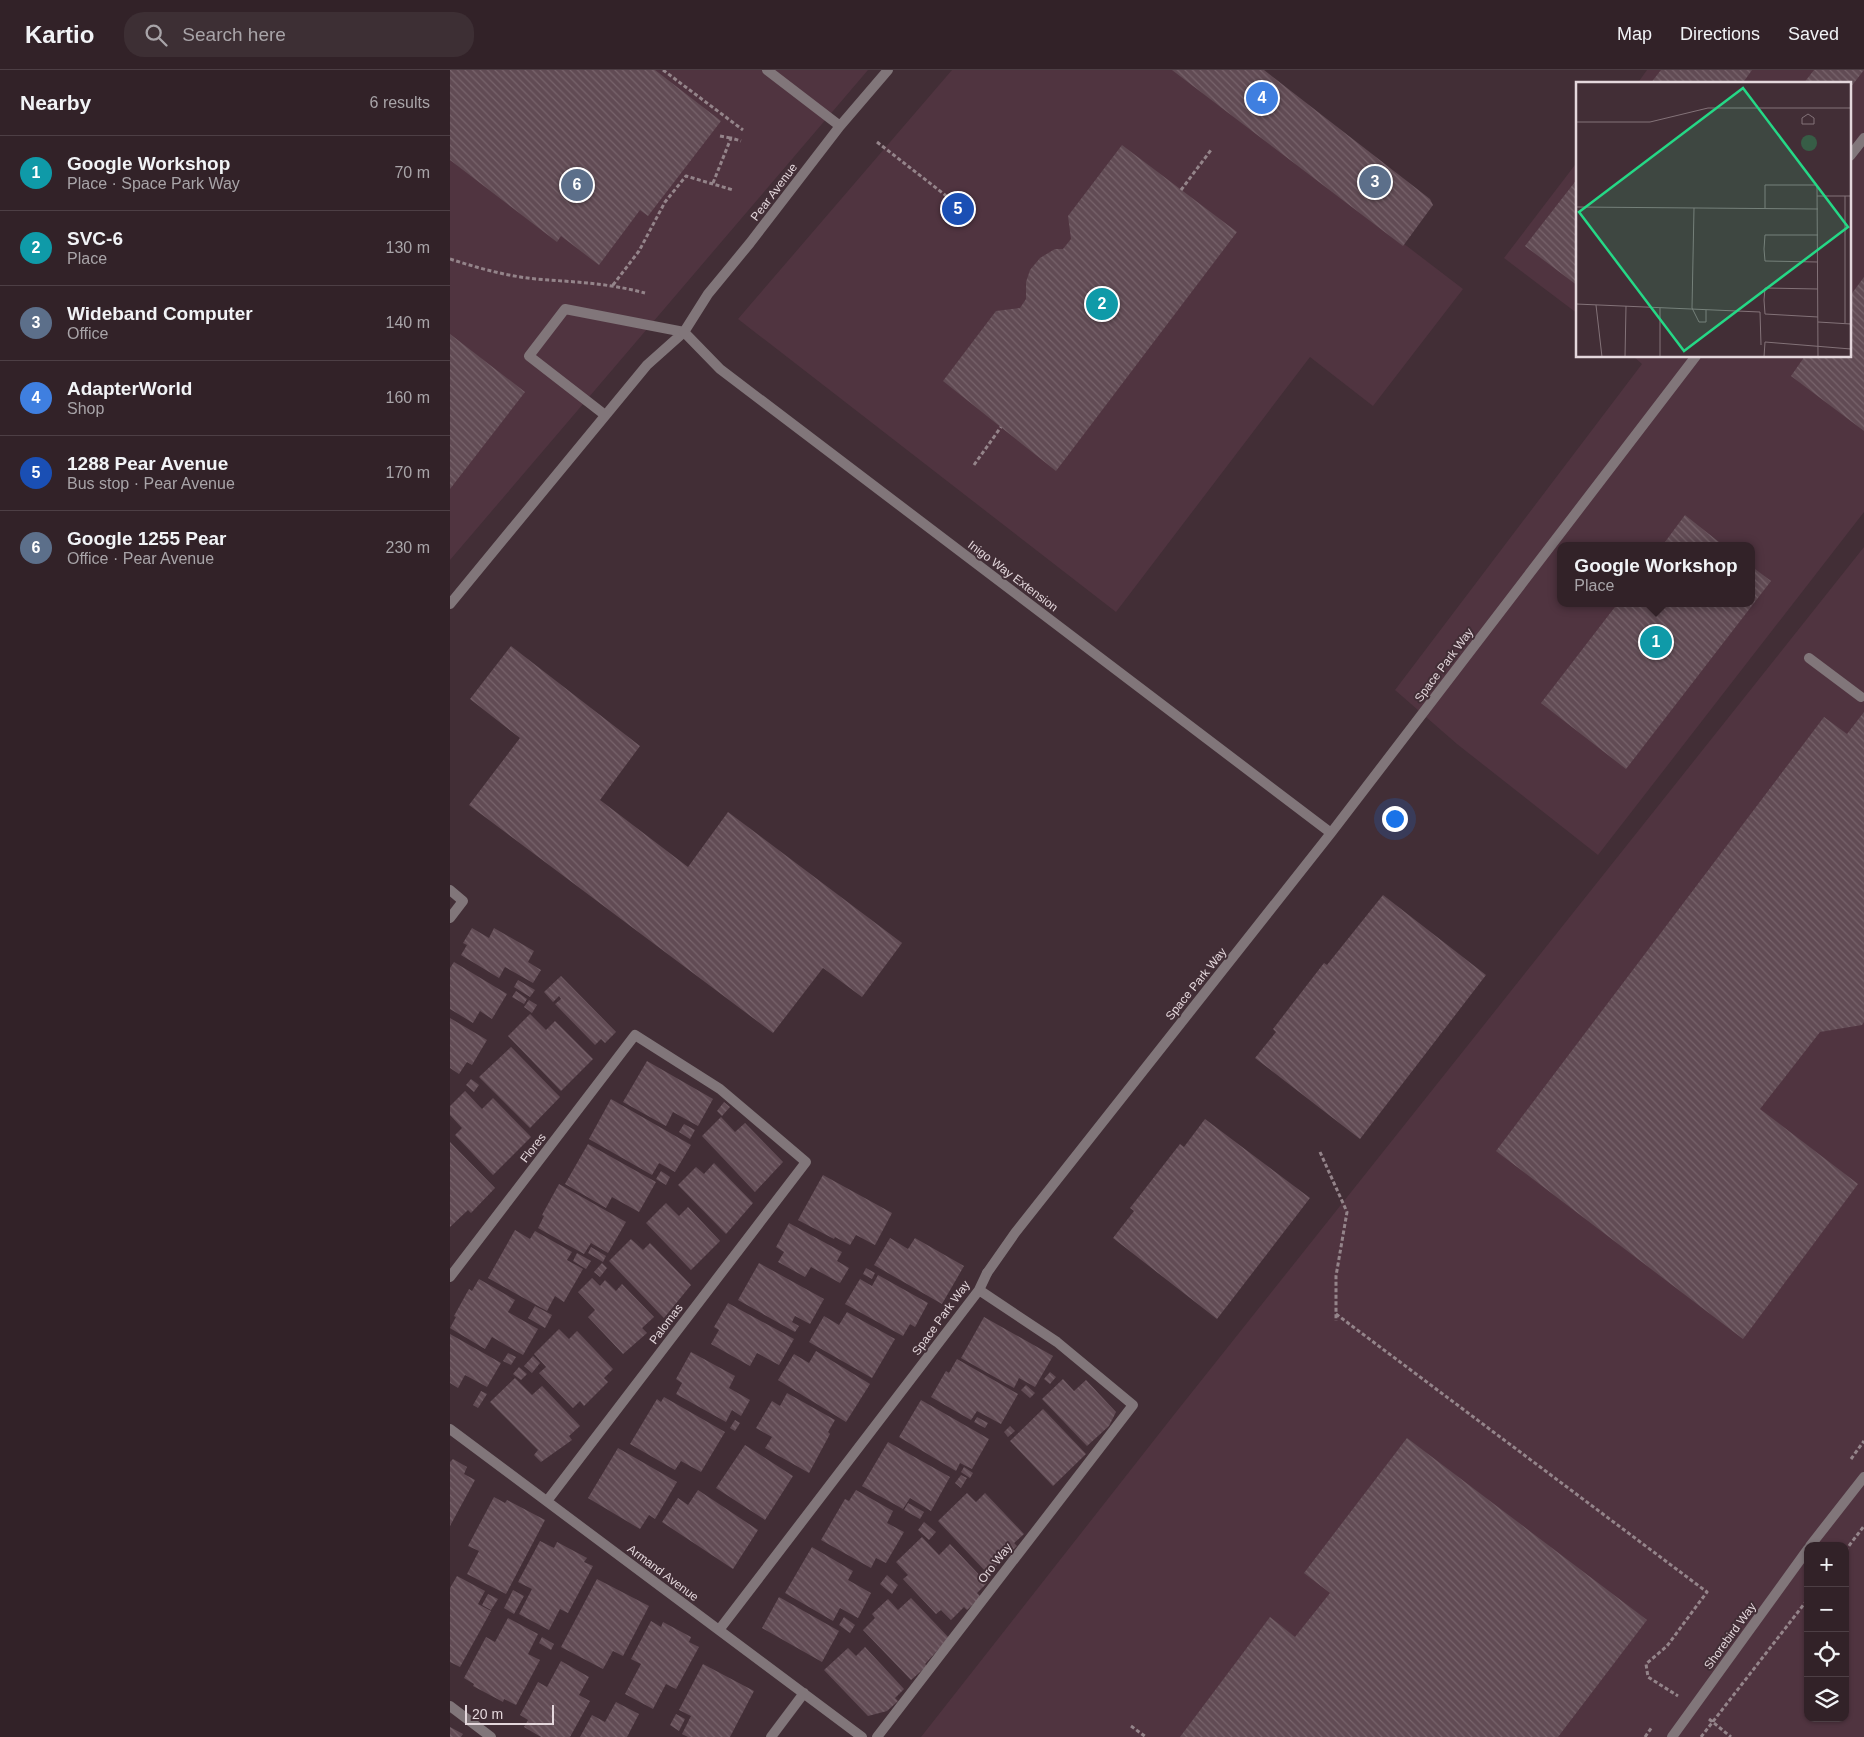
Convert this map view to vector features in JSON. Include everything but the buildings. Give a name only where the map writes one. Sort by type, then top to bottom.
[{"type":"street","points":[[767,70],[840,126]]},
{"type":"street","name":"Pear Avenue","points":[[450,604],[647,365],[684,332],[708,294],[750,244],[840,126],[888,70]]},
{"type":"street","points":[[1852,153],[1864,138]]},
{"type":"street","points":[[605,415],[530,356],[565,309],[684,332]]},
{"type":"street","name":"Inigo Way Extension","points":[[684,332],[720,369],[1331,833]]},
{"type":"street","name":"Space Park Way","points":[[719,1630],[979,1290],[987,1272],[1015,1232],[1331,833],[1694,358]]},
{"type":"street","points":[[1810,658],[1862,696]]},
{"type":"street","points":[[450,890],[463,902],[450,918]]},
{"type":"street","name":"Palomas","points":[[546,1501],[806,1162],[720,1089],[635,1035]]},
{"type":"street","name":"Flores","points":[[450,1277],[635,1035]]},
{"type":"street","name":"Oro Way","points":[[877,1737],[1133,1405],[1057,1342],[979,1290]]},
{"type":"street","name":"Armand Avenue","points":[[450,1429],[862,1737]]},
{"type":"street","name":"Shorebird Way","points":[[1813,1542],[1864,1477]]},
{"type":"street","name":"Shorebird Way","points":[[1672,1737],[1804,1554]]},
{"type":"street","points":[[770,1737],[804,1693]]},
{"type":"street","points":[[450,1706],[491,1737]]},
{"type":"path","points":[[664,70],[743,130]]},
{"type":"path","points":[[720,136],[741,141]]},
{"type":"path","points":[[713,184],[731,138]]},
{"type":"path","points":[[877,142],[958,205]]},
{"type":"path","points":[[1181,190],[1211,150]]},
{"type":"path","points":[[613,285],[639,250],[666,202],[686,176],[733,190]]},
{"type":"path","points":[[450,259],[491,272],[613,285],[646,293]]},
{"type":"path","points":[[974,465],[1001,427]]},
{"type":"path","points":[[1320,1152],[1347,1212],[1336,1276],[1336,1321]]},
{"type":"path","points":[[1336,1314],[1707,1592],[1667,1646],[1646,1664],[1648,1676],[1676,1695]]},
{"type":"path","points":[[1849,1546],[1864,1526]]},
{"type":"path","points":[[1701,1737],[1804,1604]]},
{"type":"path","points":[[1718,1725],[1731,1737]]},
{"type":"path","points":[[1131,1726],[1146,1737]]},
{"type":"shaded area","points":[[450,70],[868,70],[450,560]]},
{"type":"shaded area","points":[[952,70],[1177,70],[1463,289],[1373,406],[1310,357],[1116,612],[738,319]]},
{"type":"shaded area","points":[[1647,70],[1864,70],[1864,512],[1598,855],[1457,744],[1395,690],[1642,364],[1635,358],[1852,358],[1852,82],[1638,82]]},
{"type":"shaded area","points":[[1576,164],[1576,312],[1504,258]]},
{"type":"shaded area","points":[[1864,547],[1864,1737],[921,1737],[1173,1416]]},
{"type":"place","name":"AdapterWorld","points":[[1262,98]]},
{"type":"place","name":"Wideband Computer","points":[[1375,182]]},
{"type":"place","name":"Google 1255 Pear","points":[[577,185]]},
{"type":"place","name":"1288 Pear Avenue","points":[[958,209]]},
{"type":"place","name":"SVC-6","points":[[1102,304]]},
{"type":"place","name":"Google Workshop","points":[[1656,642]]}]
